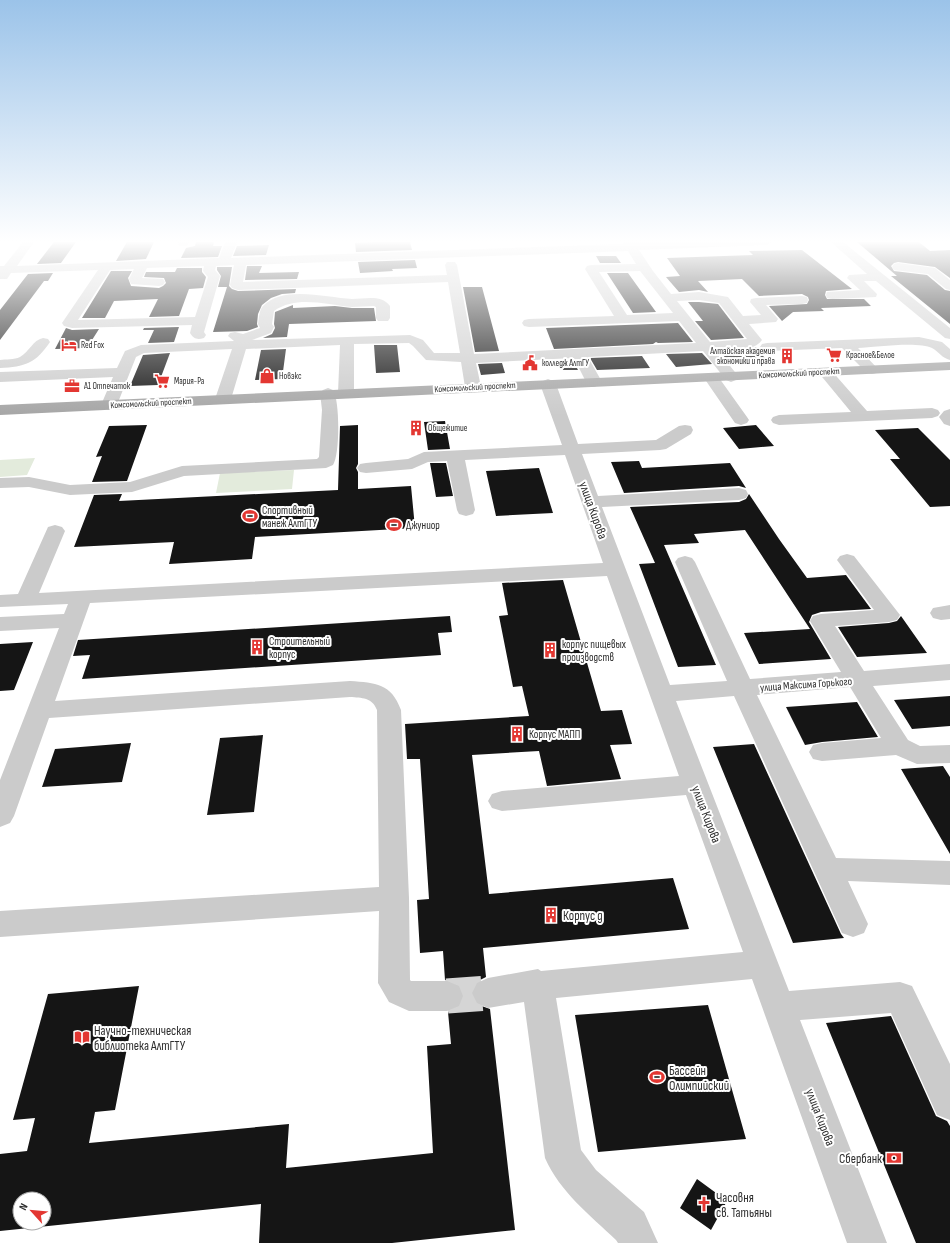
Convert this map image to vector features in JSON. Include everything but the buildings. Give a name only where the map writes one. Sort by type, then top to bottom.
[{"type":"main road","name":"Комсомольский проспект","points":[[0,410],[346,392],[712,378],[950,366]]},
{"type":"street","points":[[84,300],[69,322],[72,324],[200,321]]},
{"type":"street","points":[[207,300],[197,333],[199,335],[240,337],[241,342],[223,399]]},
{"type":"street","points":[[241,342],[266,330],[267,327],[265,324],[268,308],[279,302],[290,300]]},
{"type":"street","points":[[325,300],[354,303],[378,303],[384,306],[383,318]]},
{"type":"street","points":[[457,300],[473,388]]},
{"type":"street","points":[[610,300],[623,320]]},
{"type":"street","points":[[670,300],[731,377]]},
{"type":"street","points":[[109,405],[130,354],[141,349],[241,342],[410,339],[422,344],[426,355],[431,357],[467,359],[707,347],[749,344],[755,340],[723,300]]},
{"type":"street","points":[[739,320],[771,319],[756,302],[802,300]]},
{"type":"street","points":[[907,300],[950,335]]},
{"type":"street","points":[[529,323],[683,317]]},
{"type":"street","points":[[346,392],[347,343],[350,340]]},
{"type":"street","points":[[767,347],[919,341],[936,345],[950,356]]},
{"type":"street","points":[[0,364],[15,364],[30,358],[43,342]]},
{"type":"street","points":[[846,344],[872,370]]},
{"type":"street","points":[[578,353],[594,382]]},
{"type":"street","points":[[0,377],[122,372]]},
{"type":"street","points":[[825,372],[863,416]]},
{"type":"street","points":[[712,378],[741,420]]},
{"type":"street","name":"улица Кирова","points":[[548,384],[615,569],[867,1243]]},
{"type":"street","points":[[0,483],[29,482],[70,490],[132,487],[182,471],[320,464],[327,460],[328,457],[330,410],[328,393]]},
{"type":"street","points":[[779,420],[932,413]]},
{"type":"street","points":[[950,414],[947,417],[950,420]]},
{"type":"street","points":[[366,468],[412,464],[424,457],[660,445],[686,430]]},
{"type":"street","points":[[499,436],[503,453]]},
{"type":"street","points":[[455,455],[466,510]]},
{"type":"street","points":[[592,502],[739,494]]},
{"type":"street","points":[[26,599],[55,531]]},
{"type":"street","points":[[847,560],[889,615],[821,621],[899,746],[917,755],[950,754]]},
{"type":"street","points":[[685,562],[742,688],[853,924]]},
{"type":"street","points":[[0,601],[615,569]]},
{"type":"street","points":[[0,816],[81,597]]},
{"type":"street","points":[[0,624],[73,620]]},
{"type":"street","name":"улица Максима Горького","points":[[662,694],[950,672]]},
{"type":"street","points":[[40,710],[350,689],[377,692],[386,700],[389,710],[394,898],[394,984],[400,992],[409,996],[447,996]]},
{"type":"street","points":[[822,752],[899,746]]},
{"type":"street","points":[[502,801],[696,784]]},
{"type":"street","points":[[827,869],[950,873]]},
{"type":"street","points":[[0,924],[394,898]]},
{"type":"street","points":[[488,993],[538,984],[763,964]]},
{"type":"street","points":[[538,984],[564,1158],[583,1183],[630,1226],[638,1243]]},
{"type":"street","points":[[780,1007],[900,997],[950,1102]]},
{"type":"green space","points":[[35,458],[27,475],[0,477],[0,460]]},
{"type":"green space","points":[[294,470],[292,489],[216,493],[220,473]]},
{"type":"tunnel","points":[[447,996],[488,993]]},
{"type":"place","name":"Red Fox","points":[[69,345]]},
{"type":"place","name":"Красное&Белое","points":[[834,355]]},
{"type":"place","name":"Алтайская академия экономики и права","points":[[787,356]]},
{"type":"place","name":"колледж АлтГУ","points":[[530,363]]},
{"type":"place","name":"Новэкс","points":[[267,376]]},
{"type":"place","name":"Мария-Ра","points":[[162,381]]},
{"type":"place","name":"А1 Отпечаток","points":[[72,386]]},
{"type":"place","name":"Общежитие","points":[[416,428]]},
{"type":"place","name":"Спортивный манеж АлтГТУ","points":[[250,516]]},
{"type":"place","name":"Джуниор","points":[[394,525]]},
{"type":"place","name":"Строительный корпус","points":[[257,647]]},
{"type":"place","name":"корпус пищевых производств","points":[[550,650]]},
{"type":"place","name":"Корпус МАПП","points":[[517,734]]},
{"type":"place","name":"Корпус д","points":[[551,915]]},
{"type":"place","name":"Научно-техническая библиотека АлтГТУ","points":[[82,1037]]},
{"type":"place","name":"Бассейн Олимпийский","points":[[657,1077]]},
{"type":"place","name":"Сбербанк","points":[[894,1158]]},
{"type":"place","name":"Часовня св. Татьяны","points":[[704,1204]]}]
